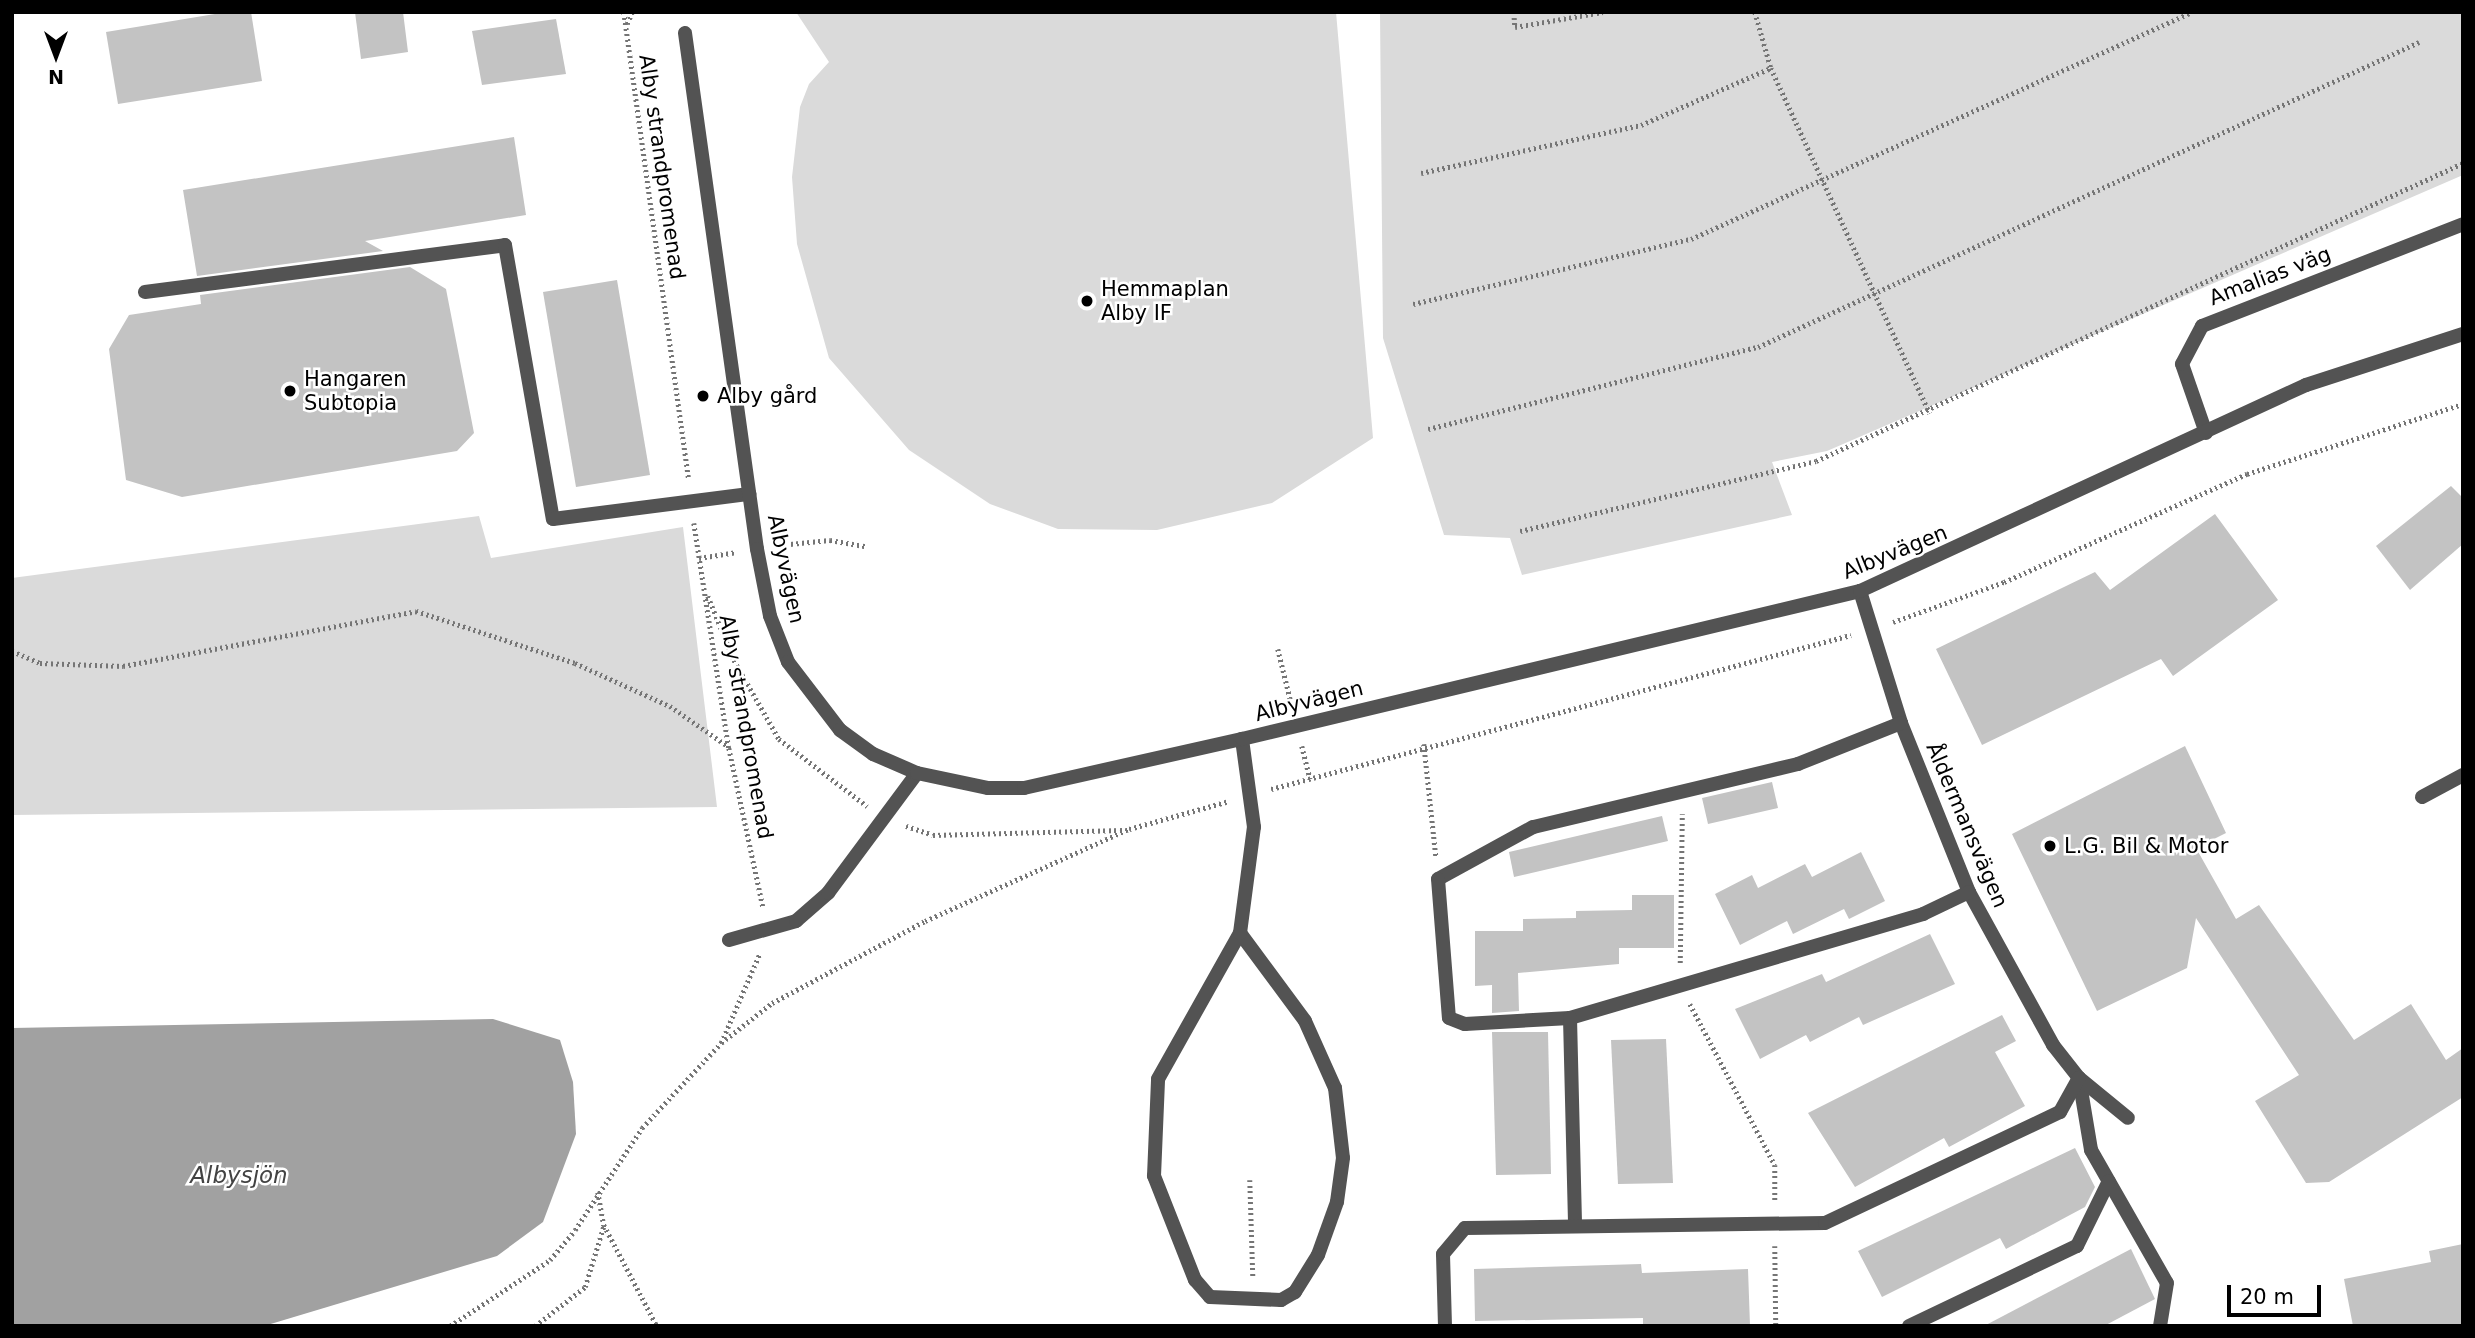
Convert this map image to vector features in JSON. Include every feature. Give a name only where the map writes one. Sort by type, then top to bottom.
[{"type":"street","name":"Albyvägen","points":[[685,33],[749,494],[770,616],[788,662],[840,730],[917,774],[1024,788],[1242,739],[1860,591],[2306,385],[2463,334]]},
{"type":"street","name":"Amalias väg","points":[[2206,433],[2182,364],[2202,326],[2463,224]]},
{"type":"street","points":[[145,292],[505,246],[553,519],[749,494]]},
{"type":"street","name":"Åldermansvägen","points":[[1860,591],[1868,630],[1901,723],[1969,892],[2053,1045],[2079,1077],[2128,1118]]},
{"type":"street","points":[[1901,723],[1798,764],[1533,827],[1438,878],[1449,1018],[1465,1024],[1570,1018],[1923,914],[1969,892]]},
{"type":"street","points":[[1240,933],[1305,1021],[1335,1088],[1343,1158],[1337,1202],[1295,1292],[1281,1300],[1210,1297],[1195,1280],[1154,1176],[1157,1079],[1240,933],[1254,793],[1242,739]]},
{"type":"street","points":[[729,940],[769,932],[796,921],[828,893],[917,774]]},
{"type":"street","points":[[2422,797],[2463,775]]},
{"type":"street","points":[[1570,1018],[1575,1226]]},
{"type":"street","points":[[2079,1077],[2091,1150],[2167,1283],[2160,1326]]},
{"type":"street","points":[[1445,1326],[1443,1254],[1454,1236],[1465,1228],[1825,1223],[1866,1208],[2060,1112],[2079,1077]]},
{"type":"street","points":[[1909,1326],[2077,1246],[2109,1181]]},
{"type":"path","name":"Alby strandpromenad","points":[[624,12],[729,748],[769,932]]},
{"type":"path","points":[[626,25],[632,12]]},
{"type":"path","points":[[1514,12],[1515,27],[1603,12]]},
{"type":"path","points":[[1755,12],[1771,68],[1880,294],[1930,413]]},
{"type":"path","points":[[1413,304],[1691,239],[2192,12]]},
{"type":"path","points":[[1428,429],[1758,347],[1880,294],[2419,42]]},
{"type":"path","points":[[1421,173],[1642,125],[1771,68]]},
{"type":"path","points":[[1520,531],[1816,461],[1930,413],[2463,163]]},
{"type":"path","points":[[450,1326],[550,1260],[671,1092],[721,1043],[772,1003],[925,921],[1129,829],[1424,743],[1868,630],[2004,582],[2247,474],[2463,404]]},
{"type":"path","points":[[12,651],[40,663],[122,666],[416,611],[575,663],[670,706],[729,748]]},
{"type":"path","points":[[1424,743],[1438,878]]},
{"type":"path","points":[[1683,792],[1680,985],[1774,1165],[1776,1326]]},
{"type":"path","points":[[721,1043],[769,932]]},
{"type":"path","points":[[1250,1180],[1253,1300]]},
{"type":"path","points":[[598,1191],[604,1225],[657,1326]]},
{"type":"path","points":[[534,1326],[585,1287],[604,1225]]},
{"type":"shaded area","name":"Hemmaplan Alby IF","points":[[796,12],[1336,12],[1373,438],[1272,503],[1157,530],[1058,529],[990,504],[909,450],[829,358],[797,244],[792,177],[800,107],[809,84],[829,62]]},
{"type":"shaded area","points":[[1380,12],[2463,12],[2463,175],[1827,451],[1772,462],[1792,515],[1522,575],[1510,538],[1444,535],[1383,338]]},
{"type":"shaded area","points":[[479,516],[491,558],[683,527],[717,807],[12,815],[12,578]]},
{"type":"water","name":"Albysjön","points":[[493,1019],[560,1040],[573,1082],[576,1134],[543,1222],[497,1256],[264,1326],[12,1326],[12,1028]]},
{"type":"building","points":[[227,12],[251,12],[262,81],[118,104],[106,32]]},
{"type":"building","points":[[355,12],[403,12],[408,52],[361,59]]},
{"type":"building","points":[[556,19],[566,74],[482,85],[472,31]]},
{"type":"building","points":[[514,137],[526,215],[365,241],[383,251],[197,276],[183,190]]},
{"type":"building","name":"Hangaren Subtopia","points":[[410,267],[446,289],[474,433],[457,451],[182,497],[126,480],[109,349],[129,315],[201,304],[200,295]]},
{"type":"building","points":[[617,280],[650,475],[576,487],[543,292]]},
{"type":"building","points":[[2451,486],[2463,498],[2463,544],[2410,590],[2376,546]]},
{"type":"building","points":[[2215,514],[2278,600],[2173,676],[2161,659],[1982,745],[1936,649],[2095,572],[2110,590]]},
{"type":"building","points":[[2185,746],[2226,833],[2196,848],[2236,919],[2259,905],[2354,1040],[2411,1004],[2446,1060],[2463,1048],[2463,1097],[2329,1182],[2306,1183],[2255,1101],[2299,1075],[2196,918],[2187,968],[2097,1011],[2012,834]]},
{"type":"building","points":[[1772,782],[1778,808],[1708,824],[1702,798]]},
{"type":"building","points":[[1662,816],[1668,841],[1514,877],[1509,852]]},
{"type":"building","points":[[1861,852],[1885,901],[1849,919],[1844,909],[1793,934],[1787,921],[1740,945],[1715,894],[1752,875],[1758,888],[1805,864],[1812,877]]},
{"type":"building","points":[[1632,895],[1674,895],[1674,948],[1619,948],[1619,964],[1518,973],[1519,1011],[1492,1013],[1492,985],[1475,986],[1475,931],[1523,931],[1523,919],[1576,918],[1576,911],[1632,910]]},
{"type":"building","points":[[1930,934],[1955,984],[1863,1025],[1859,1017],[1810,1042],[1806,1035],[1760,1059],[1735,1009],[1822,974],[1826,982]]},
{"type":"building","points":[[2002,1015],[2016,1041],[1995,1052],[2025,1106],[1949,1147],[1944,1138],[1855,1187],[1808,1113]]},
{"type":"building","points":[[1492,1032],[1548,1032],[1551,1174],[1496,1175]]},
{"type":"building","points":[[1666,1039],[1673,1183],[1618,1184],[1611,1040]]},
{"type":"building","points":[[2075,1148],[2095,1187],[2085,1207],[2006,1249],[2000,1238],[1882,1297],[1858,1251]]},
{"type":"building","points":[[2463,1244],[2463,1326],[2353,1326],[2344,1279],[2431,1262],[2429,1251]]},
{"type":"building","points":[[2131,1249],[2155,1299],[2104,1326],[1984,1326]]},
{"type":"building","points":[[1641,1264],[1642,1273],[1748,1269],[1750,1325],[1643,1326],[1643,1318],[1475,1321],[1474,1269]]},
{"type":"place","name":"Hemmaplan Alby IF","points":[[1087,301]]},
{"type":"place","name":"Hangaren Subtopia","points":[[290,391]]},
{"type":"place","name":"Alby gård","points":[[703,396]]},
{"type":"place","name":"L.G. Bil & Motor","points":[[2050,846]]}]
